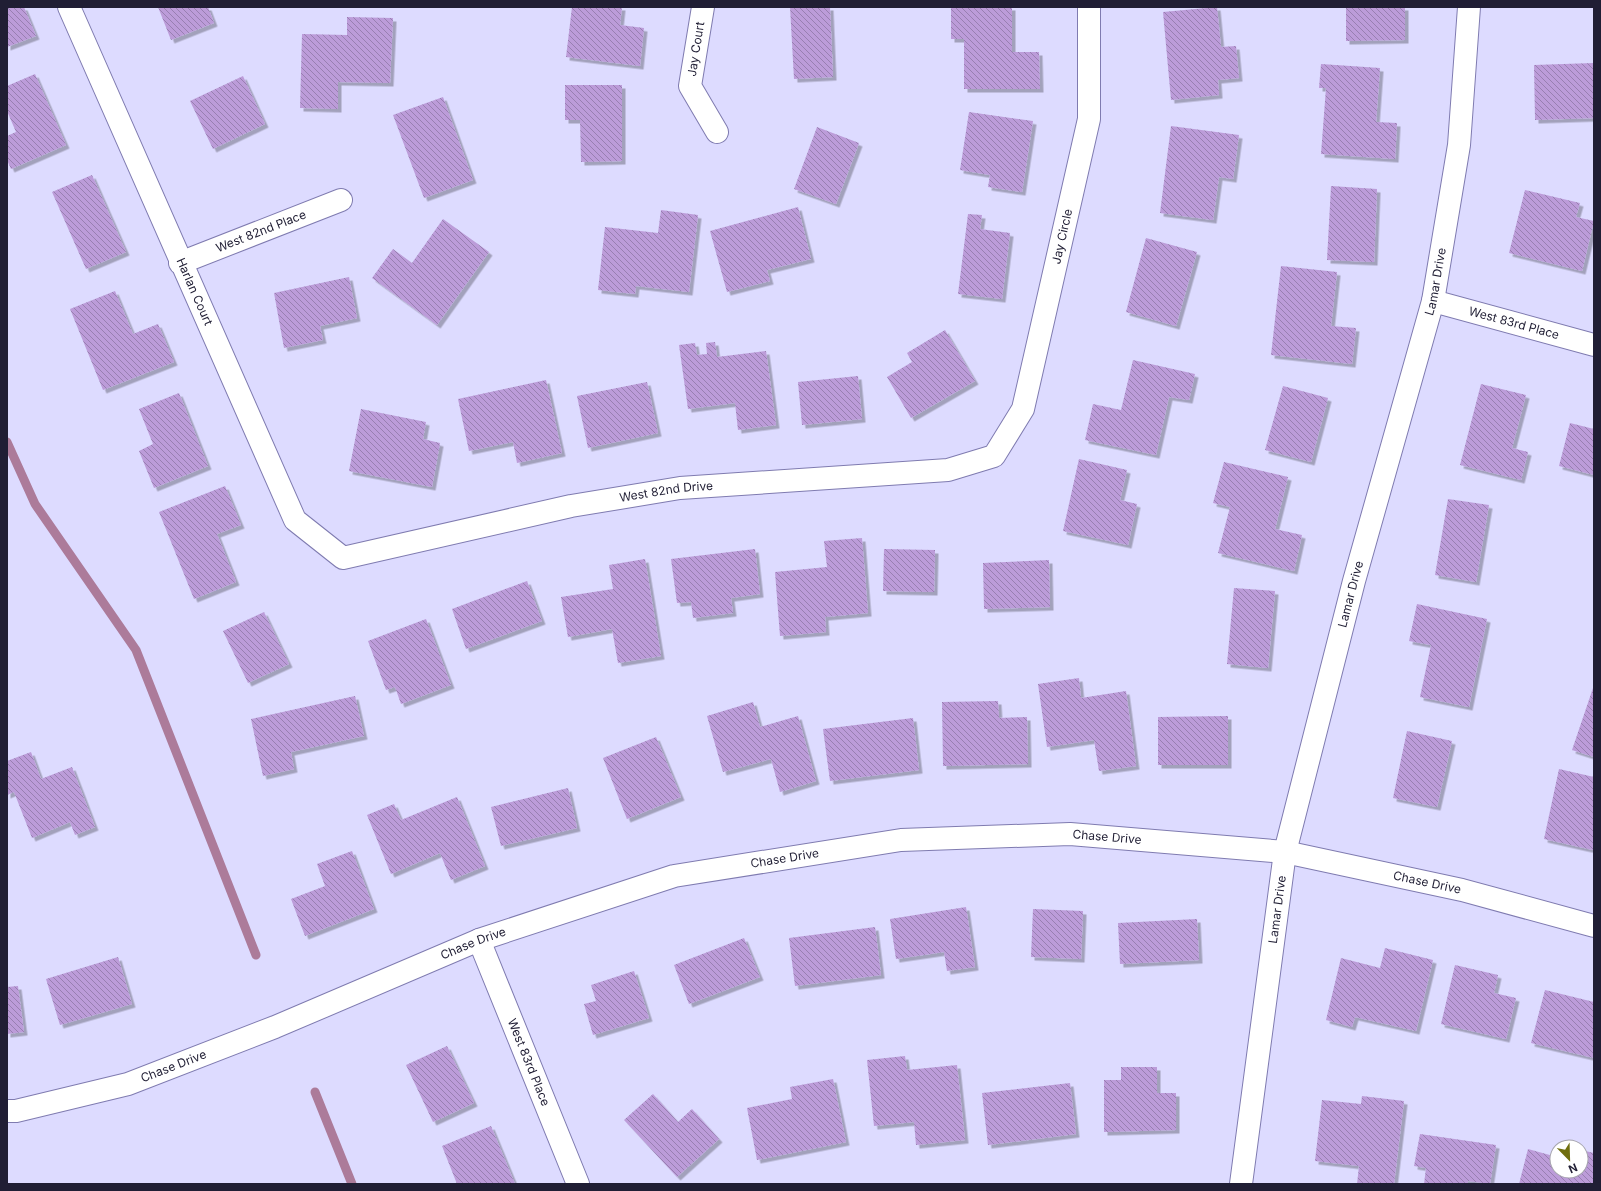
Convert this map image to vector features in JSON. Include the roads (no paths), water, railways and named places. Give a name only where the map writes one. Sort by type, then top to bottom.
[{"type":"street","name":"Harlan Court","points":[[69,7],[294,520],[343,558]]},
{"type":"street","name":"Jay Court","points":[[703,7],[690,86],[717,132]]},
{"type":"street","name":"Jay Circle","points":[[994,456],[1023,409],[1088,119],[1089,7]]},
{"type":"street","name":"Lamar Drive","points":[[1240,1184],[1284,852],[1354,581],[1433,302],[1459,145],[1469,7]]},
{"type":"street","name":"West 82nd Place","points":[[180,263],[341,200]]},
{"type":"street","name":"West 83rd Place","points":[[1433,302],[1594,345]]},
{"type":"street","name":"West 82nd Drive","points":[[343,558],[571,506],[680,488],[948,470],[994,456]]},
{"type":"street","name":"Chase Drive","points":[[7,1111],[16,1111],[128,1084],[275,1027],[479,940],[674,876],[901,840],[1070,834],[1284,852],[1462,890],[1594,926]]},
{"type":"street","name":"West 83rd Place","points":[[479,940],[578,1184]]},
{"type":"waterway","points":[[7,442],[35,504],[136,650],[256,955]]},
{"type":"waterway","points":[[315,1092],[352,1184]]}]
